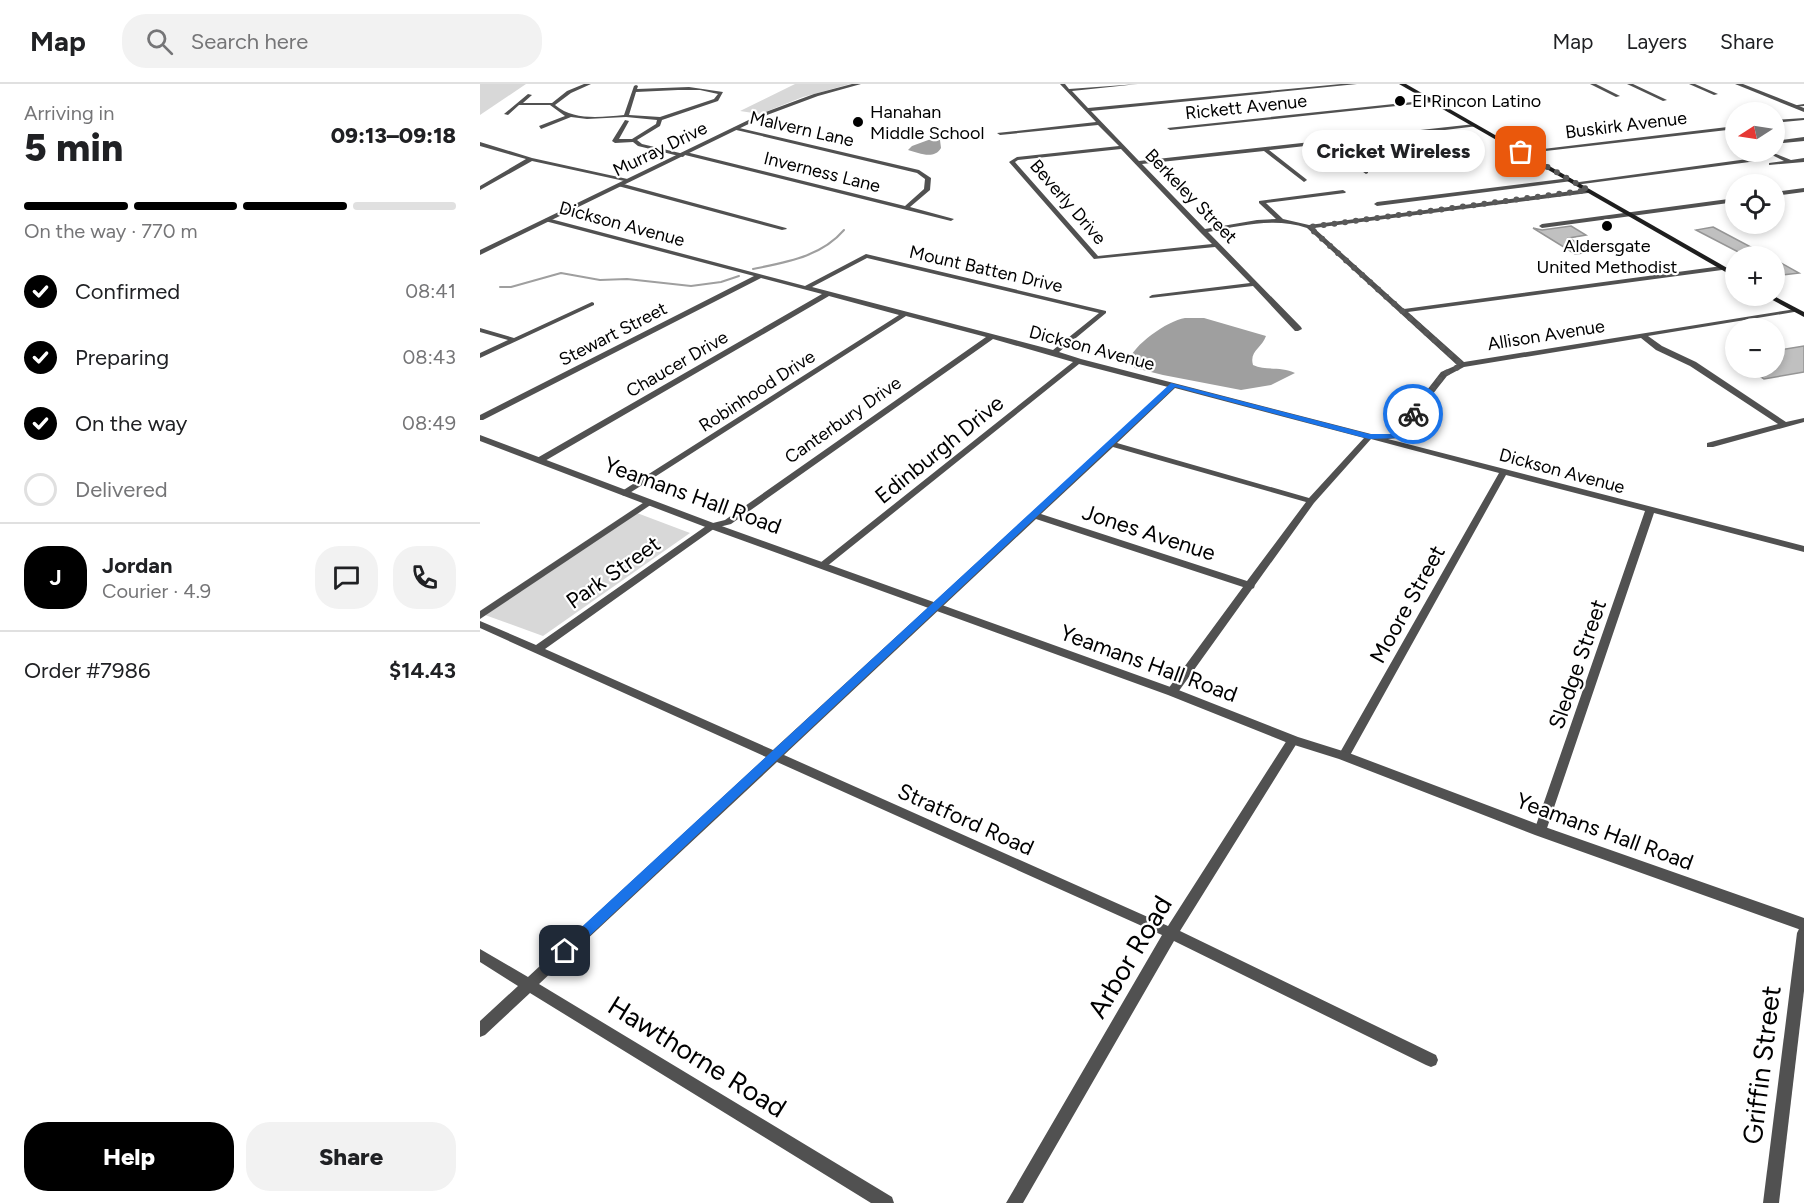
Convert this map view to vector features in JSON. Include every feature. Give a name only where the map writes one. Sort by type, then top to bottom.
[{"type":"main road","points":[[1402,84],[1725,270]]},
{"type":"main road","points":[[1785,305],[1804,315]]},
{"type":"street","points":[[570,84],[582,86]]},
{"type":"street","points":[[589,84],[558,99],[552,105],[559,112],[591,118],[660,119],[716,100],[721,93],[710,89],[694,88],[635,91]]},
{"type":"street","points":[[626,119],[635,84]]},
{"type":"street","name":"Murray Drive","points":[[480,253],[786,106],[858,84]]},
{"type":"street","name":"Berkeley Street","points":[[1062,84],[1298,329]]},
{"type":"street","points":[[1069,90],[1136,84]]},
{"type":"street","points":[[1087,110],[1354,84]]},
{"type":"street","points":[[1592,84],[1618,96]]},
{"type":"street","points":[[1629,84],[1665,100]]},
{"type":"street","points":[[1691,84],[1703,86],[1716,94]]},
{"type":"street","points":[[1738,84],[1804,110]]},
{"type":"street","points":[[506,114],[530,95]]},
{"type":"street","name":"Rickett Avenue","points":[[1170,128],[1432,102]]},
{"type":"street","points":[[518,104],[554,104]]},
{"type":"street","points":[[1794,106],[1804,105]]},
{"type":"street","points":[[541,127],[572,115]]},
{"type":"street","name":"Inverness Lane","points":[[626,119],[615,141],[635,140],[640,145],[951,219]]},
{"type":"street","points":[[635,140],[658,125],[660,119]]},
{"type":"street","points":[[1785,121],[1804,119]]},
{"type":"street","points":[[1000,134],[1099,123]]},
{"type":"street","points":[[1138,163],[1474,126]]},
{"type":"street","name":"Buskirk Avenue","points":[[1521,152],[1725,128]]},
{"type":"street","name":"Malvern Lane","points":[[735,129],[920,172],[928,178],[927,190],[907,207]]},
{"type":"street","points":[[1785,142],[1804,139]]},
{"type":"street","points":[[1325,143],[1366,172]]},
{"type":"street","points":[[480,144],[531,159],[630,180]]},
{"type":"street","name":"Beverly Drive","points":[[1123,147],[1017,159],[1012,162],[1096,258],[1215,245]]},
{"type":"street","points":[[1266,150],[1304,180]]},
{"type":"street","points":[[480,188],[531,159]]},
{"type":"street","points":[[1785,160],[1790,162]]},
{"type":"street","points":[[1771,164],[1804,160]]},
{"type":"street","points":[[1377,204],[1738,162]]},
{"type":"street","points":[[620,185],[784,228]]},
{"type":"street","points":[[1309,227],[1588,190]]},
{"type":"street","points":[[1785,193],[1804,190]]},
{"type":"street","points":[[1281,220],[1261,202],[1343,192]]},
{"type":"street","points":[[1542,226],[1725,201]]},
{"type":"street","name":"Dickson Avenue","points":[[547,220],[1054,352],[1078,361],[1804,549]]},
{"type":"street","points":[[1202,231],[1281,220],[1297,221],[1309,227],[1462,365]]},
{"type":"street","name":"Mount Batten Drive","points":[[806,288],[866,256],[1104,312],[1054,352]]},
{"type":"street","points":[[1402,311],[1722,268]]},
{"type":"street","name":"Stewart Street","points":[[480,418],[760,276]]},
{"type":"street","points":[[1152,297],[1255,284]]},
{"type":"street","name":"Chaucer Drive","points":[[540,460],[828,294]]},
{"type":"street","points":[[480,356],[592,304]]},
{"type":"street","name":"Allison Avenue","points":[[1369,437],[1395,436],[1444,374],[1462,365],[1794,310]]},
{"type":"street","name":"Robinhood Drive","points":[[625,493],[905,315]]},
{"type":"street","points":[[480,330],[514,340]]},
{"type":"street","points":[[1642,335],[1659,348],[1694,364],[1783,424]]},
{"type":"street","name":"Canterbury Drive","points":[[712,526],[728,522],[991,337]]},
{"type":"street","name":"Edinburgh Drive","points":[[823,565],[1078,361]]},
{"type":"street","points":[[480,1030],[1174,385]]},
{"type":"street","points":[[1710,445],[1804,420]]},
{"type":"street","points":[[1172,692],[1311,501],[1369,437]]},
{"type":"street","name":"Yeamans Hall Road","points":[[480,438],[712,526],[1172,692],[1293,740],[1344,756],[1540,831],[1804,925]]},
{"type":"street","points":[[1112,444],[1311,501]]},
{"type":"street","name":"Moore Street","points":[[1344,756],[1504,471]]},
{"type":"street","name":"Park Street","points":[[480,616],[650,502]]},
{"type":"street","name":"Sledge Street","points":[[1540,831],[1650,510]]},
{"type":"street","name":"Jones Avenue","points":[[1034,516],[1251,586]]},
{"type":"street","name":"Park Street","points":[[537,650],[712,526]]},
{"type":"street","name":"Stratford Road","points":[[480,624],[1171,933],[1431,1060]]},
{"type":"street","name":"Arbor Road","points":[[1014,1203],[1171,933],[1293,740]]},
{"type":"street","name":"Griffin Street","points":[[1771,1203],[1804,933]]},
{"type":"street","name":"Hawthorne Road","points":[[480,955],[886,1203]]},
{"type":"shaded area","points":[[480,84],[526,84],[480,115]]},
{"type":"shaded area","points":[[795,84],[850,84],[803,97],[760,114],[740,111]]},
{"type":"shaded area","points":[[931,139],[940,140],[941,148],[934,154],[926,155],[908,150],[912,146]]},
{"type":"shaded area","points":[[1185,318],[1204,318],[1266,336],[1254,353],[1253,365],[1295,373],[1271,385],[1241,390],[1163,375],[1135,368],[1128,362],[1143,341],[1169,324]]},
{"type":"shaded area","points":[[637,513],[690,533],[543,636],[485,615]]},
{"type":"building","points":[[1571,226],[1586,235],[1569,238],[1592,252],[1575,254],[1533,228],[1542,230]]},
{"type":"building","points":[[1713,227],[1749,246],[1727,246],[1696,230]]},
{"type":"building","points":[[1785,265],[1799,273],[1785,275]]},
{"type":"building","points":[[1804,346],[1804,372],[1785,375],[1785,349]]},
{"type":"waterway","points":[[753,269],[790,261],[814,252],[835,239],[844,230]]},
{"type":"waterway","points":[[500,287],[511,287],[561,273],[600,280],[627,279],[691,286],[721,282],[739,276]]},
{"type":"way so far","points":[[1413,414],[1444,374],[1462,365],[1309,227],[1588,190],[1521,152]]},
{"type":"place","name":"El Rincon Latino","points":[[1400,101]]},
{"type":"place","name":"Hanahan Middle School","points":[[858,122]]},
{"type":"place","name":"Cricket Wireless","points":[[1521,152]]},
{"type":"place","name":"Aldersgate United Methodist","points":[[1607,226]]},
{"type":"route","points":[[565,951],[1174,385],[1369,437],[1395,436],[1413,414]]}]
